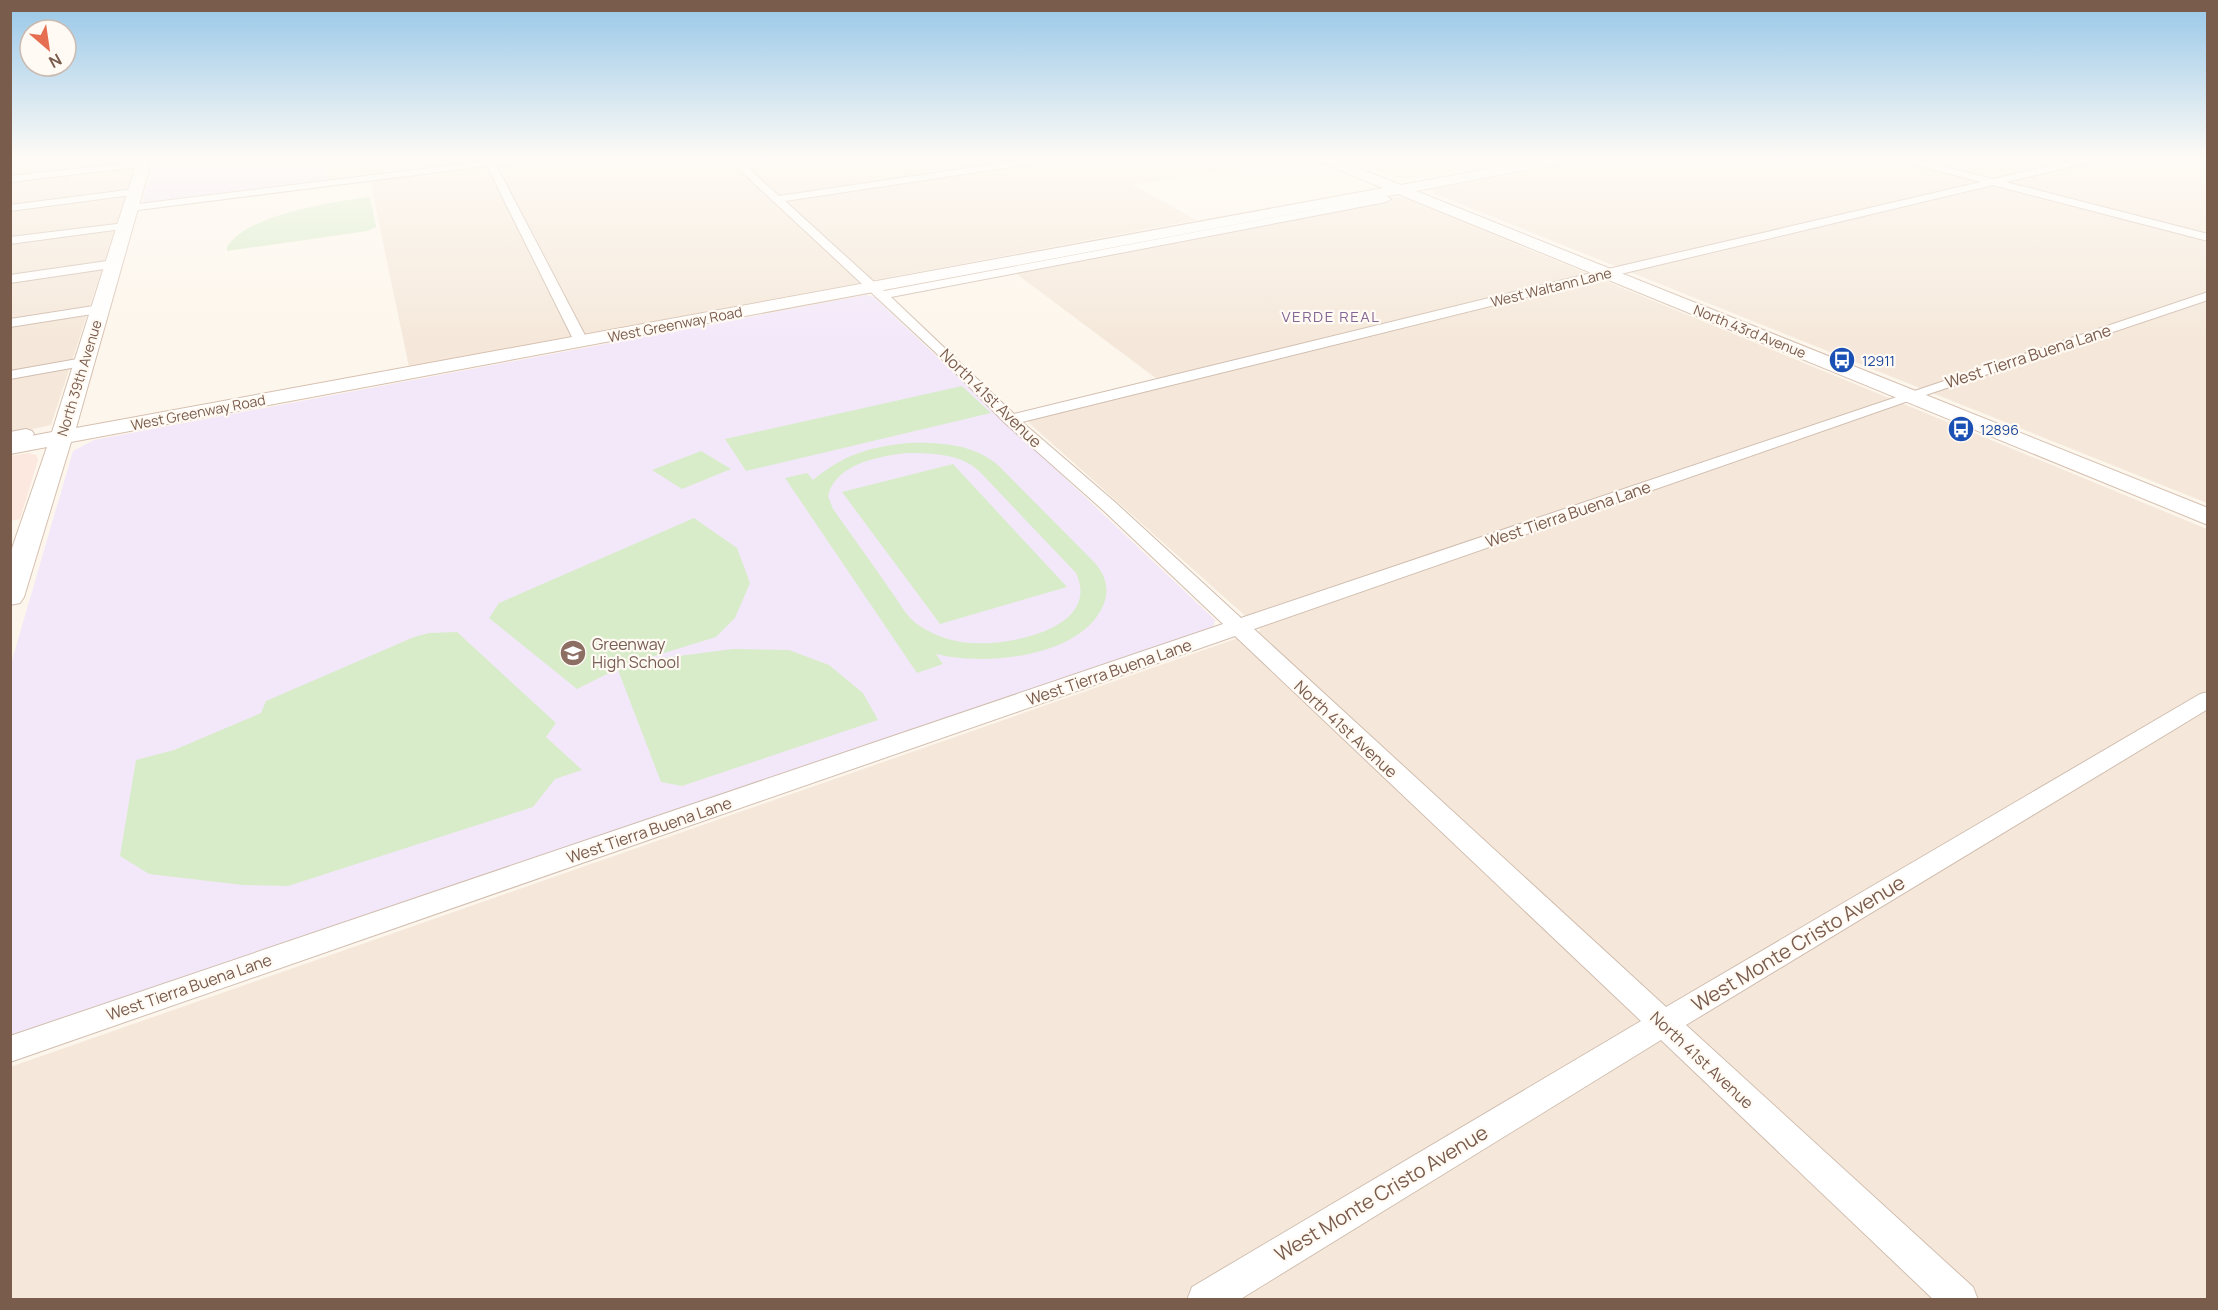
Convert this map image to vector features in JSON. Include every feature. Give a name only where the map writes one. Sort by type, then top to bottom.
[{"type":"main road","name":"North 39th Avenue","points":[[10,597],[16,562],[62,438],[127,220]]},
{"type":"main road","name":"West Greenway Road","points":[[16,439],[62,438],[581,341],[876,291],[1251,220]]},
{"type":"main road","name":"North 43rd Avenue","points":[[1464,220],[1608,273],[2208,517]]},
{"type":"street","points":[[10,241],[88,220]]},
{"type":"street","points":[[519,220],[581,341]]},
{"type":"street","name":"North 41st Avenue","points":[[800,220],[1011,420],[1110,507],[1960,1299]]},
{"type":"street","name":"West Waltann Lane","points":[[1011,420],[1832,220]]},
{"type":"street","points":[[2140,220],[2208,238]]},
{"type":"street","points":[[10,279],[114,264]]},
{"type":"street","name":"West Tierra Buena Lane","points":[[10,1049],[1909,396],[2208,296]]},
{"type":"street","points":[[10,323],[100,309]]},
{"type":"street","points":[[10,375],[84,362]]},
{"type":"street","name":"West Monte Cristo Avenue","points":[[1204,1299],[2208,699]]},
{"type":"shaded area","points":[[11,220],[118,220],[51,425],[11,434]]},
{"type":"shaded area","points":[[378,220],[1195,220],[409,367]]},
{"type":"shaded area","points":[[1269,220],[1458,220],[2207,529],[2207,1299],[11,1299],[10,1067],[1261,630],[1029,423],[1029,419],[1165,385],[1014,272]]},
{"type":"shaded area","points":[[1501,220],[2207,220],[2207,503]]},
{"type":"shaded area","name":"Greenway High School","points":[[866,295],[874,297],[1215,620],[1213,627],[11,1035],[10,667],[73,451],[94,440]]},
{"type":"shaded area","points":[[28,453],[36,455],[38,460],[20,519],[11,521],[11,456]]},
{"type":"green space","points":[[267,220],[375,220],[376,227],[367,231],[227,251],[227,247],[237,236]]},
{"type":"green space","points":[[962,386],[991,413],[746,471],[725,439]]},
{"type":"green space","points":[[920,443],[956,446],[979,453],[999,466],[1095,563],[1102,573],[1106,583],[1105,600],[1091,623],[1074,637],[1053,647],[1029,654],[979,659],[936,654],[943,664],[917,673],[785,478],[807,473],[813,480],[846,458],[894,445]],"holes":[[[908,453],[937,454],[956,458],[973,466],[1076,573],[1080,592],[1076,608],[1064,621],[1027,637],[987,643],[951,640],[915,623],[833,509],[828,496],[840,476],[860,463]]]},
{"type":"green space","points":[[701,451],[731,469],[682,489],[652,470]]},
{"type":"green space","points":[[953,464],[1067,587],[940,624],[842,492]]},
{"type":"green space","points":[[694,518],[737,548],[750,583],[735,618],[716,637],[625,665],[577,689],[489,618],[499,603]]},
{"type":"green space","points":[[457,632],[556,723],[546,737],[582,770],[555,779],[533,807],[288,886],[243,885],[149,874],[120,856],[136,760],[174,750],[261,713],[266,701],[414,637],[429,633]]},
{"type":"green space","points":[[733,649],[789,650],[829,665],[863,693],[878,720],[682,786],[661,782],[618,670],[655,659]]},
{"type":"place","name":"12911","points":[[1842,360]]},
{"type":"place","name":"12896","points":[[1961,429]]},
{"type":"place","name":"Greenway High School","points":[[573,653]]},
{"type":"district","name":"VERDE REAL","points":[[1331,316]]}]
